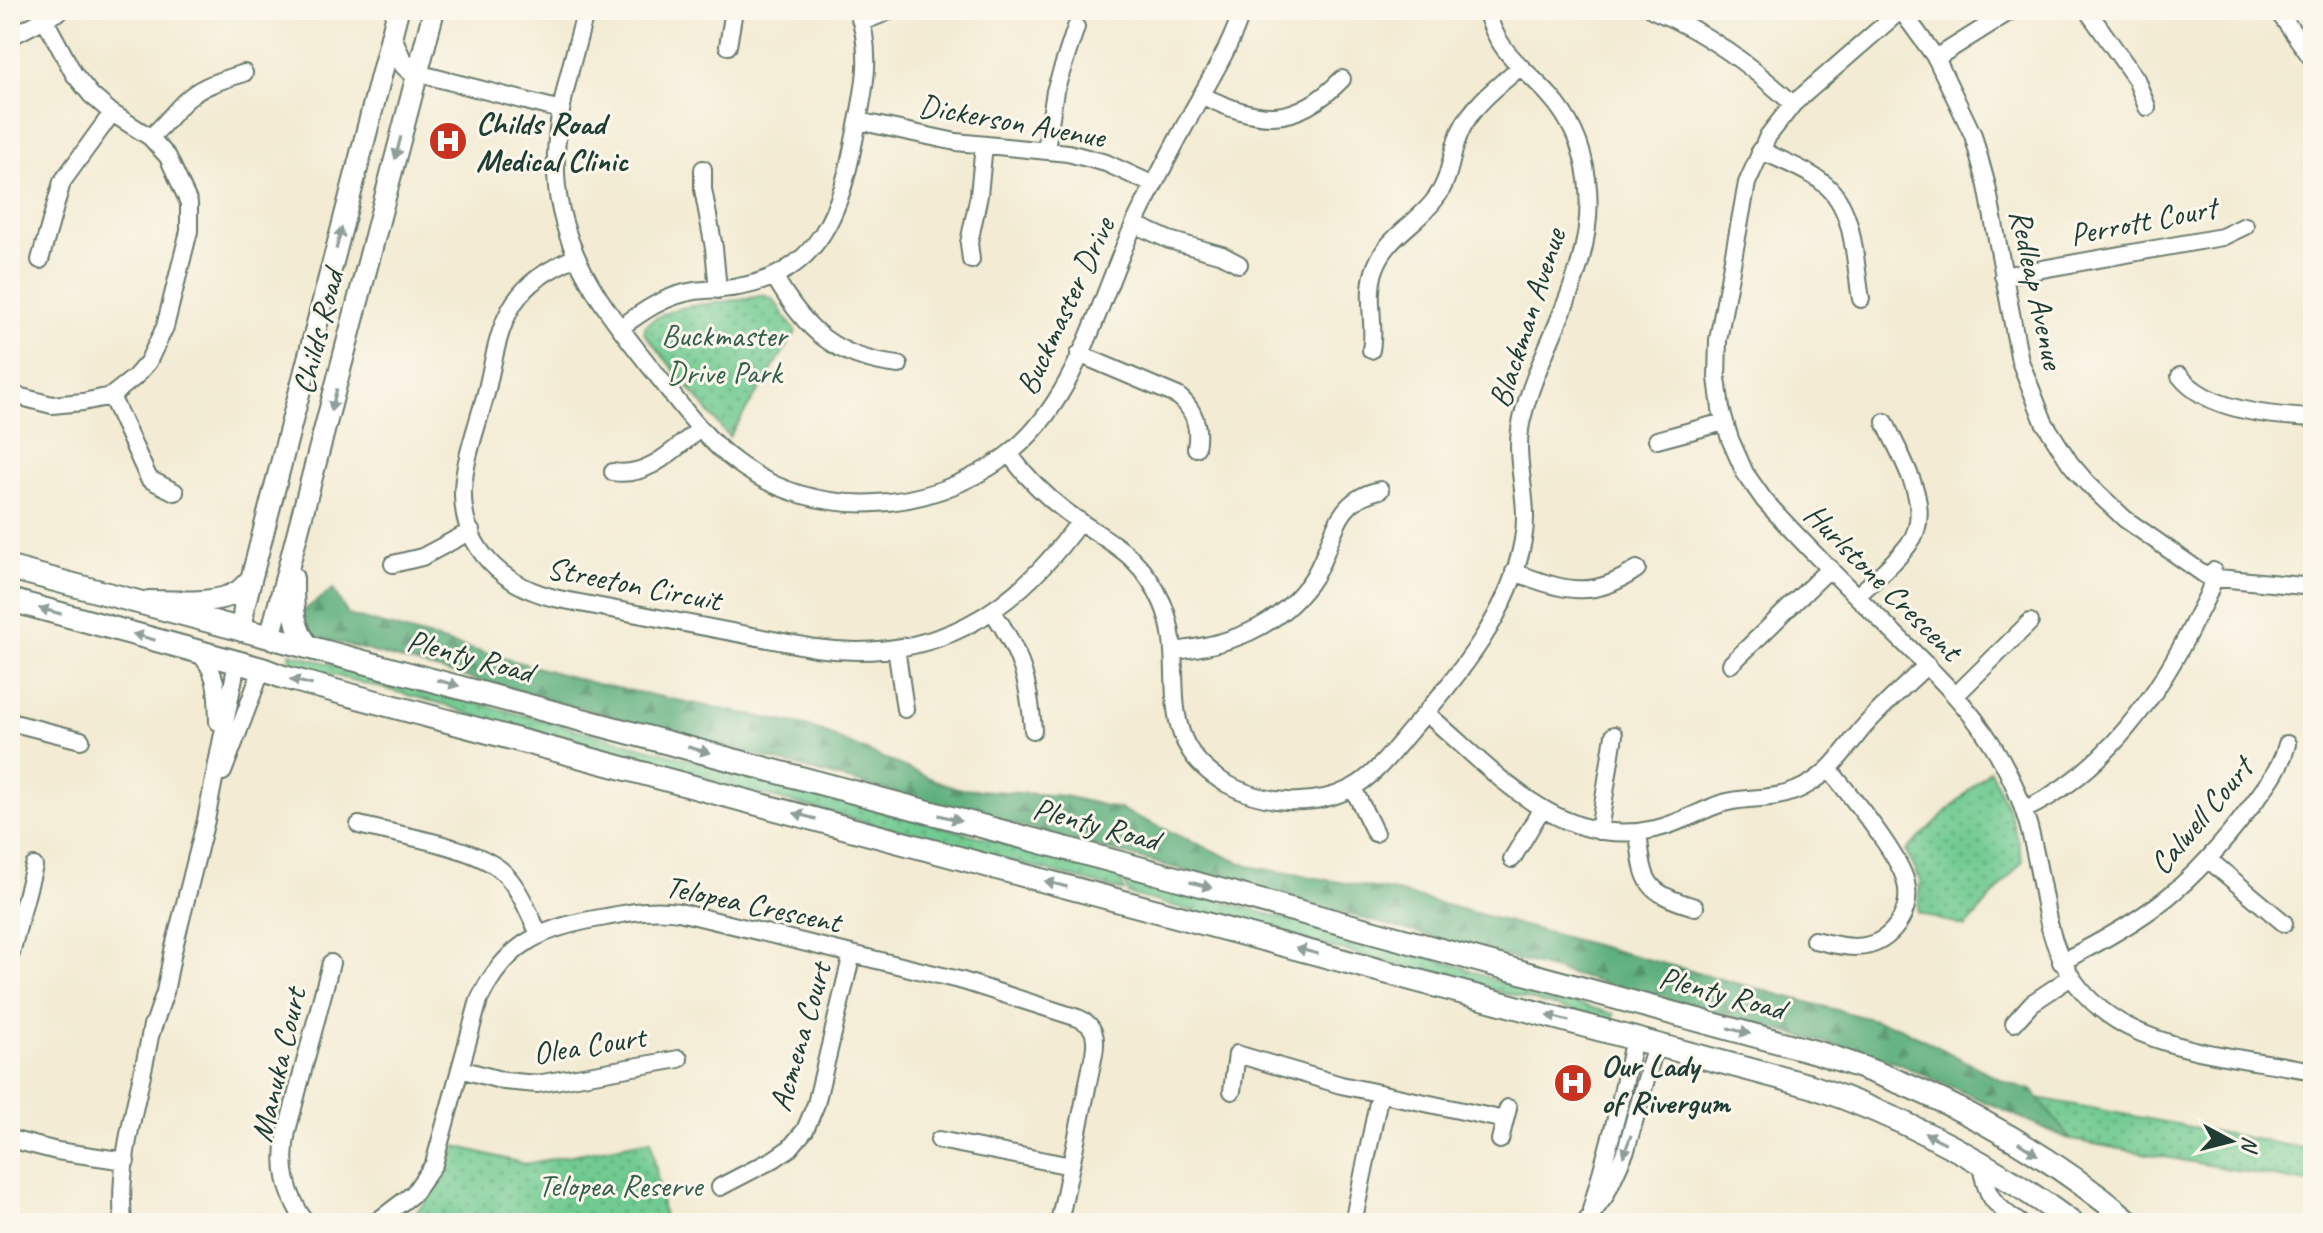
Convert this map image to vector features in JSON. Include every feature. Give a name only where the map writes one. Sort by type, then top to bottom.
[{"type":"highway","name":"Plenty Road","points":[[10,568],[1819,1053],[1898,1081],[2016,1142],[2089,1190],[2131,1223]]},
{"type":"highway","name":"Plenty Road","points":[[10,600],[283,677],[1839,1095],[1906,1124],[1981,1163],[2072,1223]]},
{"type":"highway","name":"Childs Road","points":[[237,662],[242,631]]},
{"type":"highway","name":"Childs Road","points":[[262,669],[270,638]]},
{"type":"highway","points":[[1634,1038],[1653,1008]]},
{"type":"highway","points":[[1653,1008],[1656,1044]]},
{"type":"main road","name":"Childs Road","points":[[242,631],[251,579],[398,10]]},
{"type":"main road","name":"Childs Road","points":[[270,638],[434,10]]},
{"type":"main road","points":[[391,36],[400,59],[409,70],[417,73]]},
{"type":"main road","points":[[266,522],[277,536],[296,537],[295,617],[302,638],[310,647]]},
{"type":"main road","points":[[131,601],[198,600],[227,596],[237,592],[251,579]]},
{"type":"street","points":[[10,37],[62,10]]},
{"type":"street","name":"Buckmaster Drive","points":[[586,10],[561,110],[556,148],[560,208],[585,279],[700,429],[734,461],[771,483],[810,496],[849,503],[894,502],[927,496],[967,481],[1009,454],[1049,411],[1068,381],[1134,224],[1231,41],[1242,10]]},
{"type":"street","points":[[728,46],[734,10]]},
{"type":"street","points":[[620,328],[663,300],[692,291],[739,287],[774,276],[812,247],[832,219],[844,188],[858,121],[868,67],[866,38],[859,16],[892,10]]},
{"type":"street","name":"Blackman Avenue","points":[[1009,454],[1043,492],[1116,544],[1143,570],[1162,603],[1174,651],[1173,691],[1177,721],[1189,748],[1211,773],[1250,794],[1288,801],[1316,801],[1353,788],[1375,771],[1454,680],[1479,645],[1514,572],[1525,527],[1517,451],[1521,422],[1581,263],[1587,230],[1589,196],[1581,150],[1568,122],[1549,95],[1519,68],[1500,43],[1486,10]]},
{"type":"street","points":[[1653,10],[1704,34],[1727,49],[1793,104]]},
{"type":"street","name":"Hurlstone Crescent","points":[[1901,10],[1793,104],[1777,121],[1760,150],[1747,183],[1718,340],[1717,378],[1724,422],[1755,488],[1956,695],[2004,764],[2024,810],[2038,856],[2049,926],[2061,962],[2071,977],[2108,1016],[2137,1033],[2173,1045],[2313,1071]]},
{"type":"street","name":"Redleap Avenue","points":[[1901,10],[1936,58],[1963,111],[1982,163],[2023,370],[2033,399],[2056,443],[2105,503],[2166,548],[2187,553],[2212,575],[2236,572],[2252,580],[2313,587]]},
{"type":"street","points":[[1936,58],[2012,10]]},
{"type":"street","points":[[2087,10],[2136,79],[2147,107]]},
{"type":"street","points":[[2277,10],[2313,60]]},
{"type":"street","points":[[11,397],[52,405],[111,396],[135,377],[148,362],[165,327],[189,231],[189,203],[168,157],[150,137],[112,113],[82,85],[45,20]]},
{"type":"street","points":[[1046,149],[1055,91],[1076,27]]},
{"type":"street","points":[[1371,350],[1374,332],[1371,285],[1380,256],[1399,232],[1438,197],[1449,174],[1455,144],[1467,120],[1519,68]]},
{"type":"street","points":[[150,137],[168,122],[190,96],[211,84],[244,73]]},
{"type":"street","points":[[417,73],[561,110]]},
{"type":"street","points":[[1201,95],[1239,113],[1282,115],[1319,101],[1342,79]]},
{"type":"street","points":[[40,260],[62,182],[112,113]]},
{"type":"street","name":"Dickerson Avenue","points":[[858,121],[984,145],[1046,149],[1106,163],[1154,185]]},
{"type":"street","points":[[971,260],[969,243],[984,145]]},
{"type":"street","points":[[1760,150],[1816,177],[1839,198],[1846,216],[1861,299]]},
{"type":"street","points":[[703,169],[703,189],[713,237],[718,290]]},
{"type":"street","points":[[1134,224],[1169,240],[1222,255],[1239,264]]},
{"type":"street","name":"Perrott Court","points":[[2003,276],[2222,237],[2245,226]]},
{"type":"street","name":"Streeton Circuit","points":[[575,257],[532,283],[520,294],[506,318],[465,476],[464,505],[479,547],[497,570],[521,587],[542,595],[815,648],[856,651],[896,648],[945,636],[993,612],[1043,569],[1080,521]]},
{"type":"street","points":[[774,276],[809,326],[834,346],[865,360],[899,365]]},
{"type":"street","points":[[1079,354],[1178,396],[1192,410],[1196,420],[1196,448]]},
{"type":"street","points":[[2180,376],[2200,393],[2246,411],[2265,416],[2313,418]]},
{"type":"street","points":[[111,396],[149,479],[175,492]]},
{"type":"street","points":[[1657,440],[1724,422]]},
{"type":"street","points":[[1857,596],[1904,551],[1912,541],[1918,523],[1918,500],[1885,422]]},
{"type":"street","points":[[613,472],[630,473],[649,468],[700,429]]},
{"type":"street","points":[[1174,651],[1227,642],[1272,620],[1310,582],[1348,504],[1361,494],[1380,490]]},
{"type":"street","points":[[393,564],[422,557],[471,531]]},
{"type":"street","points":[[1731,664],[1830,568]]},
{"type":"street","points":[[1514,572],[1561,588],[1589,590],[1614,584],[1637,569]]},
{"type":"street","points":[[2024,810],[2060,790],[2124,731],[2167,673],[2198,613],[2212,575]]},
{"type":"street","points":[[993,612],[1022,661],[1028,681],[1033,730]]},
{"type":"street","points":[[1956,695],[2030,622]]},
{"type":"street","points":[[896,648],[905,709]]},
{"type":"street","points":[[197,651],[215,675],[219,747]]},
{"type":"street","points":[[123,1222],[126,1160],[136,1091],[159,991],[173,951],[206,820],[237,662]]},
{"type":"street","points":[[1426,713],[1541,810],[1571,824],[1599,831],[1638,832],[1685,820],[1724,802],[1779,797],[1817,780],[1830,770],[1862,729],[1927,665]]},
{"type":"street","points":[[206,820],[262,669]]},
{"type":"street","points":[[10,722],[81,740]]},
{"type":"street","points":[[1599,831],[1614,735]]},
{"type":"street","name":"Calwell Court","points":[[2061,962],[2139,920],[2180,889],[2209,860],[2277,771],[2287,744]]},
{"type":"street","points":[[1814,940],[1849,948],[1876,943],[1897,926],[1907,899],[1902,869],[1830,770]]},
{"type":"street","points":[[1353,788],[1375,833]]},
{"type":"street","points":[[1512,859],[1541,810]]},
{"type":"street","points":[[359,825],[491,862],[512,882],[539,934]]},
{"type":"street","points":[[1638,832],[1643,869],[1650,886],[1670,900],[1695,907]]},
{"type":"street","points":[[2209,860],[2284,923]]},
{"type":"street","points":[[10,957],[34,866]]},
{"type":"street","name":"Telopea Crescent","points":[[375,1223],[413,1194],[428,1175],[440,1148],[479,1000],[491,977],[516,949],[539,934],[581,921],[662,910],[974,984],[1089,1024],[1095,1034],[1096,1045],[1059,1223]]},
{"type":"street","name":"Acmena Court","points":[[720,1187],[774,1159],[790,1148],[805,1130],[816,1104],[852,954]]},
{"type":"street","name":"Manuka Court","points":[[306,1223],[294,1205],[286,1183],[283,1155],[331,963]]},
{"type":"street","points":[[2014,1023],[2032,1003],[2071,977]]},
{"type":"street","points":[[1232,1091],[1237,1054],[1235,1036]]},
{"type":"street","points":[[1587,1219],[1619,1107],[1634,1038]]},
{"type":"street","points":[[1587,1219],[1605,1196],[1626,1150],[1656,1044]]},
{"type":"street","points":[[1237,1054],[1318,1079],[1380,1093],[1506,1114],[1500,1140]]},
{"type":"street","name":"Olea Court","points":[[460,1069],[504,1081],[537,1084],[679,1059]]},
{"type":"street","points":[[1353,1223],[1380,1093]]},
{"type":"street","points":[[10,1139],[57,1151],[126,1160]]},
{"type":"street","points":[[940,1139],[1071,1166]]},
{"type":"street","points":[[1981,1163],[1993,1202],[2020,1223]]},
{"type":"green space","name":"Buckmaster Drive Park","points":[[763,295],[773,299],[796,332],[729,437],[644,333],[646,325],[672,310]]},
{"type":"green space","points":[[333,589],[348,615],[597,684],[811,727],[946,785],[962,789],[1064,796],[1119,809],[1248,866],[1397,892],[1900,1027],[2007,1083],[2032,1090],[2071,1140],[1893,1061],[287,629],[288,619]]},
{"type":"green space","points":[[290,653],[1120,874],[1124,891],[490,722],[446,705],[291,664]]},
{"type":"green space","points":[[1990,770],[2010,813],[2023,861],[1966,927],[1918,913],[1920,879],[1906,851]]},
{"type":"green space","points":[[1124,875],[1463,967],[1494,980],[1614,1014],[1611,1021],[1128,894]]},
{"type":"green space","points":[[2038,1098],[2313,1150],[2313,1184],[2071,1140]]},
{"type":"green space","name":"Telopea Reserve","points":[[651,1140],[665,1223],[407,1221],[437,1187],[456,1146],[525,1164]]},
{"type":"place","name":"Childs Road Medical Clinic","points":[[448,141]]},
{"type":"place","name":"Our Lady of Rivergum","points":[[1573,1083]]}]
